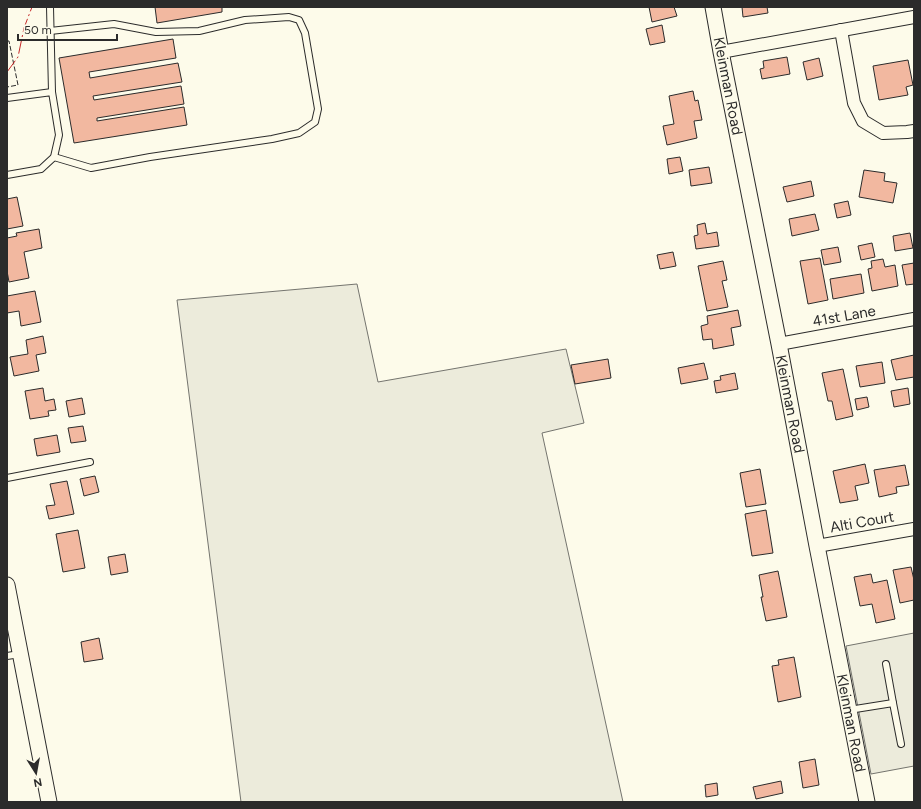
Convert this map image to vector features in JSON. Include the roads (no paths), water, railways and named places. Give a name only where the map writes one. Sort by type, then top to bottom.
[{"type":"street","name":"Kleinman Road","points":[[713,7],[779,344],[816,546],[867,802]]},
{"type":"street","points":[[721,52],[914,17]]},
{"type":"street","points":[[841,30],[854,103],[863,121],[883,133],[914,131]]},
{"type":"street","name":"41st Lane","points":[[779,344],[914,319]]},
{"type":"street","name":"Alti Court","points":[[816,546],[914,529]]},
{"type":"street","points":[[7,585],[14,655],[49,802]]},
{"type":"lane","points":[[7,175],[41,169],[54,157],[59,135],[52,92],[50,7]]},
{"type":"lane","points":[[50,31],[114,24],[156,32],[199,31],[245,20],[289,17],[298,20],[305,33],[318,109],[315,122],[299,133],[272,139],[150,157],[91,168],[54,157]]},
{"type":"lane","points":[[7,98],[52,92]]},
{"type":"lane","points":[[7,478],[90,462]]},
{"type":"lane","points":[[886,664],[901,744]]},
{"type":"lane","points":[[849,710],[893,703]]}]
